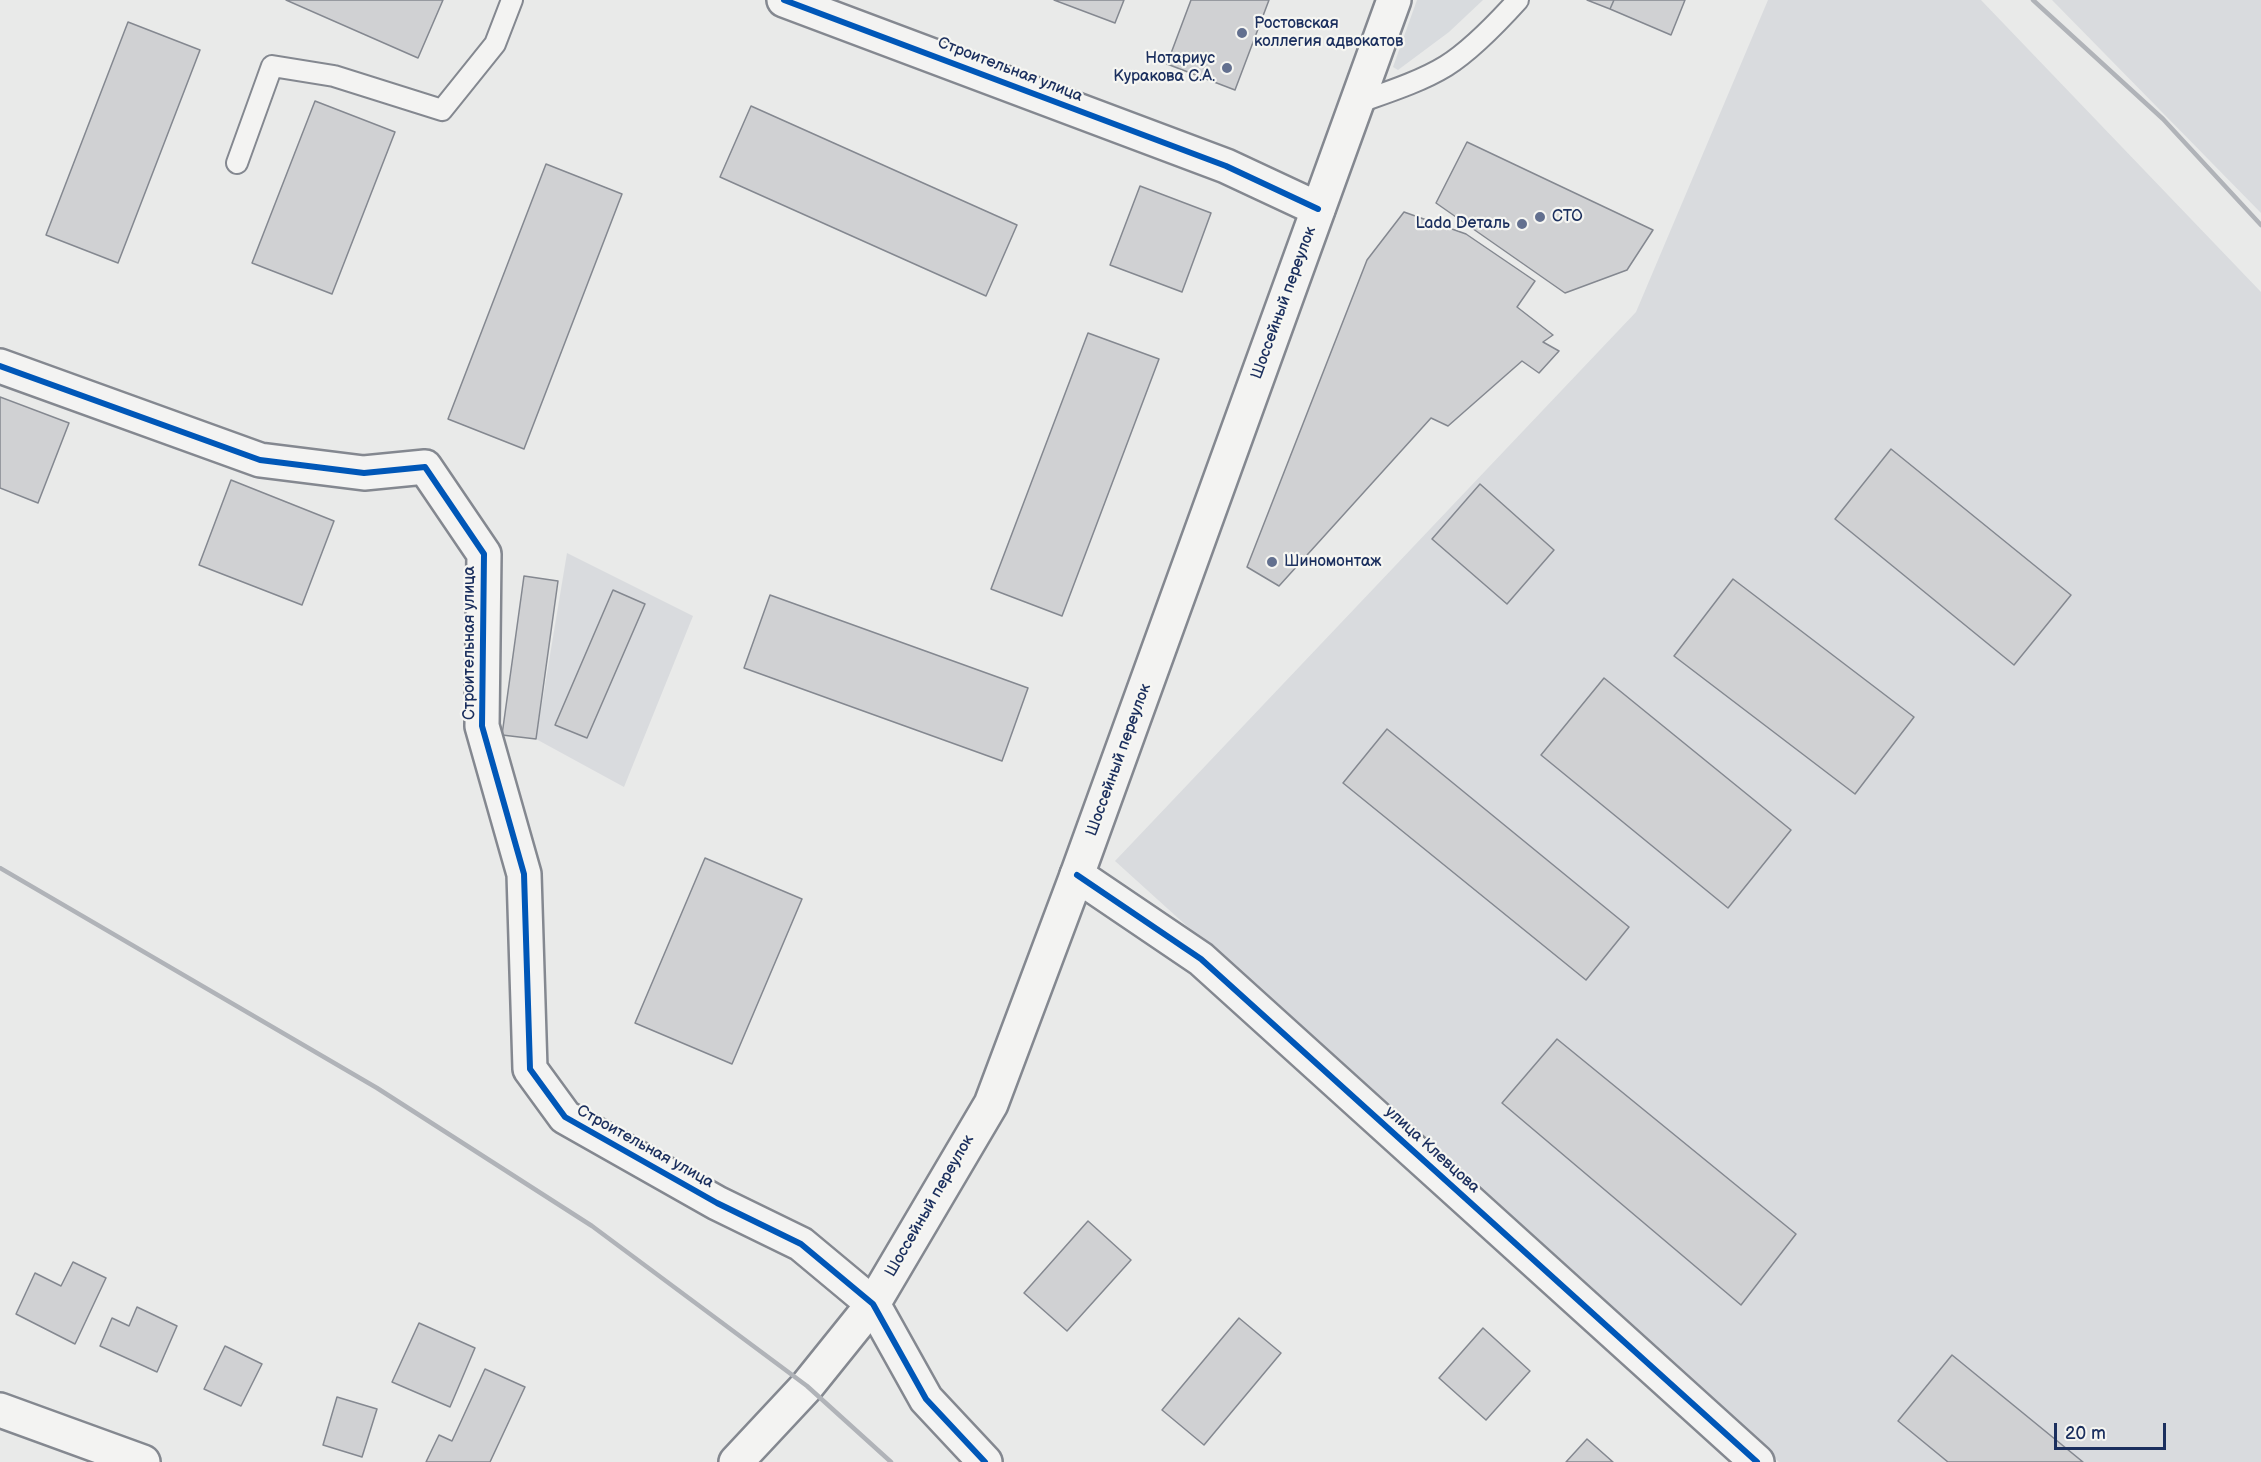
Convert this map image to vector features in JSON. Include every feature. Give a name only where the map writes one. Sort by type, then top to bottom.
[{"type":"street","name":"Строительная улица","points":[[784,0],[1226,166],[1318,209]]},
{"type":"street","name":"Шоссейный переулок","points":[[736,1462],[807,1386],[873,1304],[990,1104],[1077,875],[1394,0]]},
{"type":"street","name":"Строительная улица","points":[[0,366],[260,460],[364,473],[425,467],[484,554],[482,726],[524,874],[530,1069],[565,1117],[717,1203],[801,1244],[873,1304]]},
{"type":"street","name":"улица Клевцова","points":[[1077,875],[1201,959],[1757,1462]]},
{"type":"street","points":[[873,1304],[926,1399],[985,1462]]},
{"type":"street","points":[[0,1410],[143,1462]]},
{"type":"lane","points":[[237,163],[272,66],[334,76],[442,110],[495,44],[512,0]]},
{"type":"lane","points":[[1357,103],[1447,66],[1497,23],[1518,0]]},
{"type":"shaded area","points":[[1417,0],[1483,0],[1449,32],[1398,70],[1393,67]]},
{"type":"shaded area","points":[[1768,0],[1981,0],[2261,292],[2261,1462],[1779,1462],[1115,861],[1636,312]]},
{"type":"shaded area","points":[[2052,0],[2261,0],[2261,213]]},
{"type":"shaded area","points":[[567,553],[693,616],[624,787],[536,739]]},
{"type":"building","points":[[286,0],[443,0],[418,58]]},
{"type":"building","points":[[1054,0],[1124,0],[1115,23]]},
{"type":"building","points":[[1191,0],[1269,0],[1235,90],[1167,64]]},
{"type":"building","points":[[1587,0],[1614,0],[1610,9]]},
{"type":"building","points":[[1614,0],[1685,0],[1671,35],[1610,9]]},
{"type":"building","points":[[128,22],[200,50],[118,263],[46,235]]},
{"type":"building","points":[[315,101],[395,132],[332,294],[252,263]]},
{"type":"building","points":[[751,106],[1017,225],[986,296],[720,177]]},
{"type":"building","name":"СТО","points":[[1467,142],[1653,230],[1627,270],[1565,293],[1436,203]]},
{"type":"building","points":[[546,164],[622,194],[524,449],[448,419]]},
{"type":"building","points":[[1140,186],[1211,213],[1182,292],[1110,265]]},
{"type":"building","points":[[1404,212],[1466,234],[1535,281],[1517,307],[1553,335],[1543,342],[1559,351],[1539,373],[1522,361],[1448,426],[1431,418],[1279,586],[1247,567],[1367,260]]},
{"type":"building","points":[[1088,333],[1159,359],[1062,616],[991,589]]},
{"type":"building","points":[[0,397],[69,423],[38,503],[0,488]]},
{"type":"building","points":[[1891,449],[2071,595],[2014,665],[1835,519]]},
{"type":"building","points":[[231,480],[334,521],[302,605],[199,565]]},
{"type":"building","points":[[1480,484],[1554,550],[1507,604],[1432,539]]},
{"type":"building","points":[[524,576],[558,581],[536,739],[502,735]]},
{"type":"building","points":[[1733,579],[1914,717],[1855,794],[1674,656]]},
{"type":"building","points":[[613,590],[645,604],[587,738],[555,725]]},
{"type":"building","points":[[770,595],[1028,688],[1002,761],[744,668]]},
{"type":"building","points":[[1604,678],[1791,830],[1728,908],[1541,755]]},
{"type":"building","points":[[1387,729],[1629,927],[1586,980],[1343,783]]},
{"type":"building","points":[[705,858],[802,899],[732,1064],[635,1023]]},
{"type":"building","points":[[1557,1039],[1796,1234],[1741,1305],[1502,1103]]},
{"type":"building","points":[[1088,1221],[1131,1260],[1067,1331],[1024,1293]]},
{"type":"building","points":[[73,1262],[106,1278],[75,1344],[16,1314],[35,1273],[61,1286]]},
{"type":"building","points":[[137,1307],[177,1326],[157,1372],[100,1346],[112,1318],[129,1326]]},
{"type":"building","points":[[1239,1318],[1281,1353],[1204,1445],[1162,1410]]},
{"type":"building","points":[[419,1323],[475,1348],[450,1407],[392,1382]]},
{"type":"building","points":[[1483,1328],[1530,1371],[1486,1420],[1439,1378]]},
{"type":"building","points":[[225,1346],[262,1364],[241,1406],[204,1389]]},
{"type":"building","points":[[1952,1355],[2083,1462],[1948,1462],[1898,1421]]},
{"type":"building","points":[[485,1369],[525,1387],[490,1462],[426,1462],[439,1435],[452,1441]]},
{"type":"building","points":[[337,1397],[377,1409],[362,1457],[323,1445]]},
{"type":"building","points":[[1587,1439],[1613,1462],[1566,1462]]},
{"type":"railway","points":[[2033,0],[2163,119],[2261,225]]},
{"type":"railway","points":[[0,868],[377,1088],[592,1226],[807,1386],[891,1462]]},
{"type":"cycle path","points":[[784,0],[1226,166],[1318,209]]},
{"type":"cycle path","points":[[0,366],[260,460],[364,473],[425,467],[484,554],[482,726],[524,874],[530,1069],[565,1117],[717,1203],[801,1244],[873,1304],[926,1399],[985,1462]]},
{"type":"cycle path","points":[[1077,875],[1201,959],[1757,1462]]},
{"type":"place","name":"Ростовская коллегия адвокатов","points":[[1242,33]]},
{"type":"place","name":"Нотариус Куракова С.А.","points":[[1227,68]]},
{"type":"place","name":"СТО","points":[[1540,217]]},
{"type":"place","name":"Lada Dеталь","points":[[1522,224]]},
{"type":"place","name":"Шиномонтаж","points":[[1272,562]]}]
